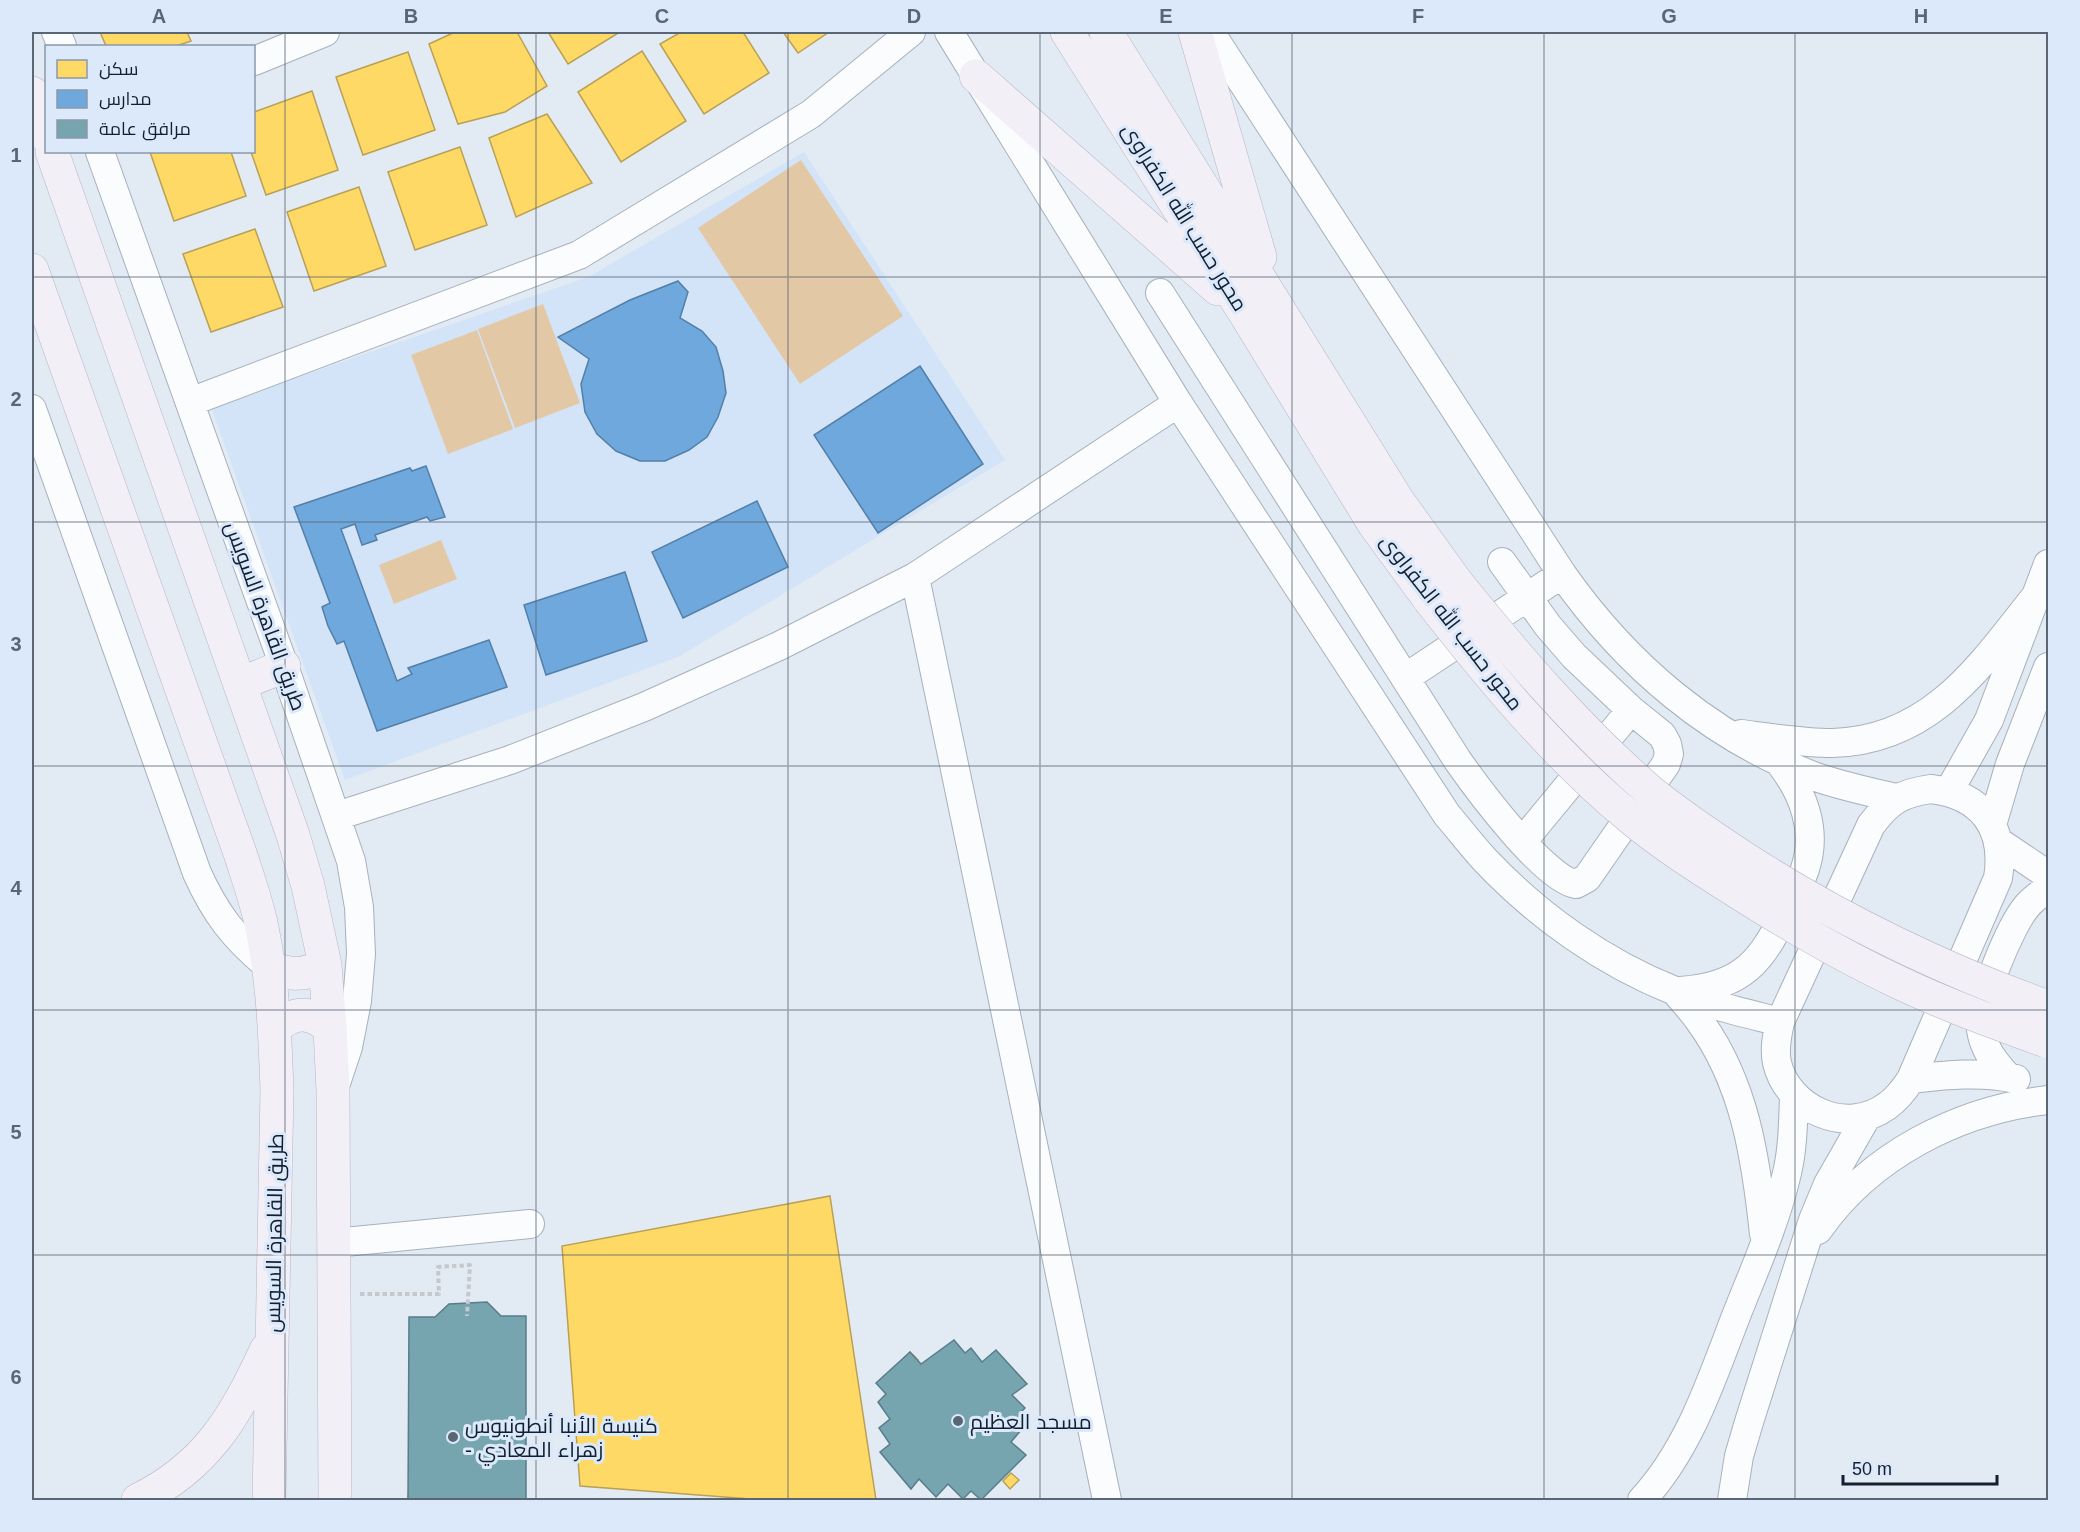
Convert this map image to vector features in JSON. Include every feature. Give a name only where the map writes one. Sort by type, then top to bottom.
[{"type":"main road","name":"محور حسب الله الكفراوى","points":[[1067,32],[1259,305]]},
{"type":"main road","name":"محور حسب الله الكفراوى","points":[[1106,32],[1259,305],[1374,524],[1594,739],[1653,793],[1709,835],[1775,878],[1852,923],[1912,953],[1973,979],[2049,1007]]},
{"type":"main road","points":[[1195,32],[1259,305]]},
{"type":"main road","points":[[976,76],[1259,305]]},
{"type":"main road","points":[[32,93],[45,133]]},
{"type":"main road","name":"طريق القاهرة السويس","points":[[52,153],[294,835],[325,965],[333,1091],[335,1500]]},
{"type":"main road","name":"طريق القاهرة السويس","points":[[32,270],[240,853],[257,907],[268,966],[277,1090],[268,1500]]},
{"type":"main road","name":"محور حسب الله الكفراوى","points":[[1443,591],[1483,666],[1573,765],[1631,819],[1693,864],[1760,907],[1848,957],[1961,1009],[2047,1041]]},
{"type":"main road","points":[[240,684],[284,666]]},
{"type":"main road","points":[[268,966],[297,974],[316,970],[325,965]]},
{"type":"main road","points":[[274,1029],[284,1020],[295,1015],[308,1015],[321,1020],[330,1029]]},
{"type":"main road","points":[[138,1500],[152,1494],[182,1473],[208,1448],[230,1420],[272,1338]]},
{"type":"street","points":[[255,61],[325,32]]},
{"type":"street","points":[[190,402],[579,255],[811,114],[911,32]]},
{"type":"street","points":[[949,32],[1178,403],[1322,620],[1447,815],[1484,860],[1542,912],[1573,936],[1622,966],[1675,991],[1726,1009],[1780,1022]]},
{"type":"street","points":[[1210,32],[1562,574],[1588,610],[1629,656],[1675,697],[1725,732],[1779,762],[1817,777],[1896,798]]},
{"type":"street","name":"طريق القاهرة السويس","points":[[99,153],[284,666],[351,861],[359,907],[361,954],[357,1001],[348,1047],[333,1091]]},
{"type":"street","points":[[1160,293],[1458,761],[1522,842],[1569,883],[1576,884],[1587,878],[1666,764],[1669,754],[1667,744],[1662,735],[1631,710],[1574,656],[1548,626],[1502,562]]},
{"type":"street","points":[[337,816],[510,760],[644,706],[779,646],[915,577],[1178,403]]},
{"type":"street","points":[[32,410],[197,873],[219,915],[233,934],[268,966]]},
{"type":"street","points":[[1949,791],[1989,720],[2049,564]]},
{"type":"street","points":[[1405,678],[1562,574]]},
{"type":"street","points":[[915,577],[1107,1500]]},
{"type":"street","points":[[1725,732],[1800,742],[1834,743],[1867,738],[1899,728],[1929,713],[1956,692],[2039,592]]},
{"type":"street","points":[[1322,620],[1378,636]]},
{"type":"street","points":[[2049,667],[2010,764],[1996,833],[2001,860],[1998,878],[1911,1079],[1900,1095],[1885,1108],[1867,1116],[1847,1119],[1828,1117],[1810,1109],[1794,1096],[1783,1080],[1777,1062],[1776,1042],[1780,1022],[1871,825],[1882,810],[1896,798],[1913,791],[1931,789],[1949,791],[1974,804],[1981,810],[1996,833],[2049,875]]},
{"type":"street","points":[[1522,842],[1631,710]]},
{"type":"street","points":[[1675,991],[1717,986],[1736,977],[1752,964],[1766,949],[1805,869],[1809,850],[1806,812],[1791,777],[1779,762]]},
{"type":"street","points":[[1542,912],[1544,863]]},
{"type":"street","points":[[2008,1077],[1995,1064],[1985,1047],[1981,1029],[1981,1010],[1986,991],[2018,919],[2037,896],[2049,889]]},
{"type":"street","points":[[1675,991],[1699,1020],[1719,1053],[1735,1088],[1747,1125],[1755,1162],[1765,1243]]},
{"type":"street","points":[[1911,1079],[1943,1075],[2008,1077],[2049,1089]]},
{"type":"street","points":[[1641,1500],[1672,1462],[1694,1421],[1765,1243],[1788,1171],[1793,1134],[1794,1096]]},
{"type":"street","points":[[1800,1257],[1835,1209],[1859,1184],[1895,1155],[1936,1131],[1979,1114],[2024,1102],[2049,1100]]},
{"type":"street","points":[[1732,1500],[1739,1456],[1813,1220],[1828,1184],[1867,1116]]},
{"type":"street","points":[[334,1243],[530,1224]]},
{"type":"path","points":[[334,1295],[439,1294],[438,1267],[470,1265],[467,1316]]},
{"type":"shaded area","points":[[804,152],[1005,460],[678,657],[345,780],[211,407],[588,277]]},
{"type":"shaded area","points":[[801,160],[903,316],[800,384],[698,228]]},
{"type":"shaded area","points":[[543,304],[580,403],[515,428],[478,329]]},
{"type":"shaded area","points":[[477,330],[513,429],[448,454],[411,355]]},
{"type":"shaded area","points":[[441,540],[457,579],[394,604],[379,565]]},
{"type":"building: سكن","points":[[100,32],[187,32],[191,41],[179,45],[106,45]]},
{"type":"building: سكن","points":[[455,32],[517,32],[547,86],[505,112],[458,124],[429,44]]},
{"type":"building: سكن","points":[[548,32],[620,32],[568,64]]},
{"type":"building: سكن","points":[[681,32],[743,32],[769,73],[704,114],[660,44]]},
{"type":"building: سكن","points":[[783,32],[829,32],[798,53]]},
{"type":"building: سكن","points":[[642,51],[686,121],[621,162],[578,92]]},
{"type":"building: سكن","points":[[408,52],[435,130],[363,155],[336,77]]},
{"type":"building: سكن","points":[[312,91],[338,170],[266,195],[251,153],[255,153],[255,112]]},
{"type":"building: سكن","points":[[547,114],[592,183],[516,217],[489,138]]},
{"type":"building: سكن","points":[[460,147],[487,225],[415,250],[388,172]]},
{"type":"building: سكن","points":[[150,153],[231,153],[246,196],[174,221]]},
{"type":"building: سكن","points":[[359,187],[386,266],[314,291],[287,212]]},
{"type":"building: سكن","points":[[255,229],[283,307],[211,332],[183,254]]},
{"type":"building: سكن","points":[[830,1196],[876,1500],[764,1500],[580,1486],[562,1246]]},
{"type":"building: سكن","points":[[910,1352],[918,1360],[909,1368],[902,1360]]},
{"type":"building: سكن","points":[[1011,1473],[1019,1480],[1010,1489],[1003,1481]]},
{"type":"building: سكن","points":[[409,1485],[427,1485],[427,1500],[408,1500]]},
{"type":"building: مدارس","points":[[678,281],[688,292],[680,318],[702,331],[716,347],[726,393],[718,417],[707,437],[689,450],[665,461],[640,461],[616,451],[597,434],[585,412],[581,384],[589,359],[558,337],[630,300]]},
{"type":"building: مدارس","points":[[920,366],[983,464],[878,533],[814,435]]},
{"type":"building: مدارس","points":[[426,466],[445,517],[430,521],[427,517],[375,535],[377,540],[362,545],[355,524],[341,529],[397,681],[412,674],[408,668],[489,640],[507,687],[377,731],[344,641],[337,644],[328,626],[322,607],[330,603],[294,507],[410,468],[412,471]]},
{"type":"building: مدارس","points":[[757,501],[788,567],[683,618],[652,552]]},
{"type":"building: مدارس","points":[[625,572],[647,641],[546,675],[524,605]]},
{"type":"building: مرافق عامة","points":[[487,1302],[501,1316],[526,1316],[526,1500],[408,1500],[409,1317],[435,1317],[449,1304]]},
{"type":"building: مرافق عامة","name":"مسجد العظيم","points":[[954,1340],[965,1353],[971,1348],[982,1362],[996,1350],[1027,1384],[1012,1395],[1025,1408],[1020,1413],[1028,1422],[1011,1442],[1026,1455],[981,1500],[971,1491],[963,1499],[948,1484],[936,1497],[919,1479],[911,1489],[880,1452],[890,1444],[879,1428],[890,1419],[878,1402],[886,1394],[876,1383],[910,1352],[921,1364]]},
{"type":"place","name":"مسجد العظيم","points":[[958,1421]]},
{"type":"place","name":"كنيسة الأنبا أنطونيوس - زهراء المعادي","points":[[453,1437]]}]
